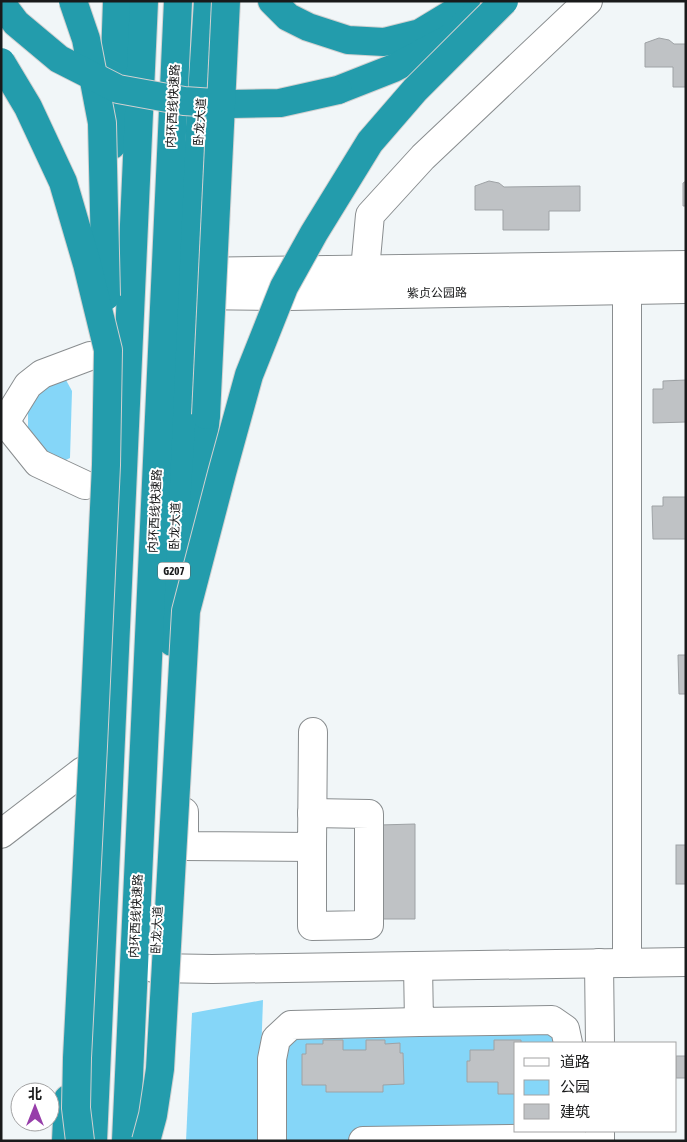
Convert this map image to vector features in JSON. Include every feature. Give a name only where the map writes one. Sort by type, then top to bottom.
[{"type":"highway","points":[[73,1],[86,39],[102,123],[99,353],[106,474],[77,1058],[76,1108],[80,1141]]},
{"type":"highway","points":[[66,1141],[102,385],[117,1]]},
{"type":"highway","points":[[93,1141],[144,1]]},
{"type":"highway","name":"内环西线快速路","points":[[126,1141],[178,1]]},
{"type":"highway","name":"卧龙大道","points":[[146,1141],[172,665],[176,505],[208,1]]},
{"type":"highway","points":[[192,235],[210,182],[226,1]]},
{"type":"highway","points":[[146,1141],[153,1115],[160,1069],[186,611],[206,415],[226,1]]},
{"type":"highway","points":[[272,1],[288,17],[308,27],[348,40],[384,42],[420,33],[458,10],[466,1]]},
{"type":"highway","points":[[1,3],[16,22],[59,59],[118,89],[184,101],[230,104],[280,103],[338,90],[394,68],[450,38],[490,1]]},
{"type":"highway","points":[[186,611],[249,375],[284,287],[314,233],[370,142],[415,90],[504,1]]},
{"type":"highway","points":[[1,62],[28,107],[63,182],[87,264],[99,353]]},
{"type":"street","points":[[365,270],[370,215],[423,157],[588,1]]},
{"type":"street","name":"紫贞公园路","points":[[189,283],[365,270],[686,265]]},
{"type":"street","name":"紫贞公园路","points":[[189,283],[290,296],[686,289]]},
{"type":"street","points":[[628,290],[628,963]]},
{"type":"street","points":[[85,485],[38,463],[3,422],[28,385],[42,374],[99,353]]},
{"type":"street","points":[[172,665],[185,724],[184,846],[312,847]]},
{"type":"street","points":[[312,814],[369,814],[369,925],[312,926],[312,814],[313,732]]},
{"type":"street","points":[[1,834],[83,771]]},
{"type":"street","points":[[154,968],[686,962]]},
{"type":"street","points":[[600,963],[600,1042]]},
{"type":"street","points":[[418,966],[419,1022]]},
{"type":"street","points":[[272,1141],[272,1059],[276,1039],[291,1025],[552,1020],[565,1029],[568,1042]]},
{"type":"street","points":[[363,1141],[573,1136]]},
{"type":"green space","points":[[58,372],[66,380],[72,391],[70,458],[53,466],[28,451],[28,385]]},
{"type":"green space","points":[[263,1000],[258,1141],[186,1141],[192,1013]]},
{"type":"green space","points":[[552,1020],[567,1042],[514,1042],[514,1132],[573,1141],[272,1141],[276,1039]]},
{"type":"building","points":[[659,38],[669,40],[674,44],[686,44],[686,87],[673,87],[673,67],[645,67],[645,43]]},
{"type":"building","points":[[489,181],[499,183],[504,187],[580,186],[580,211],[549,211],[549,230],[503,230],[503,210],[475,210],[475,186]]},
{"type":"building","points":[[686,181],[686,206],[683,206],[683,183]]},
{"type":"building","points":[[686,380],[686,422],[653,423],[653,389],[663,389],[663,381]]},
{"type":"building","points":[[663,497],[686,497],[686,539],[653,539],[652,506],[663,506]]},
{"type":"building","points":[[678,655],[686,655],[686,694],[679,694]]},
{"type":"building","points":[[415,824],[415,919],[380,919],[379,825]]},
{"type":"building","points":[[676,845],[686,845],[686,884],[676,884]]},
{"type":"building","points":[[323,1040],[343,1040],[343,1050],[366,1050],[366,1040],[385,1040],[385,1044],[400,1043],[400,1053],[403,1053],[404,1084],[383,1085],[383,1092],[326,1092],[326,1085],[302,1085],[302,1054],[306,1054],[306,1044],[323,1044]]},
{"type":"building","points":[[494,1040],[521,1040],[521,1042],[514,1042],[514,1094],[498,1094],[498,1082],[467,1082],[467,1061],[470,1061],[470,1050],[494,1050]]},
{"type":"building","points":[[677,1056],[686,1056],[686,1078],[677,1078]]}]
